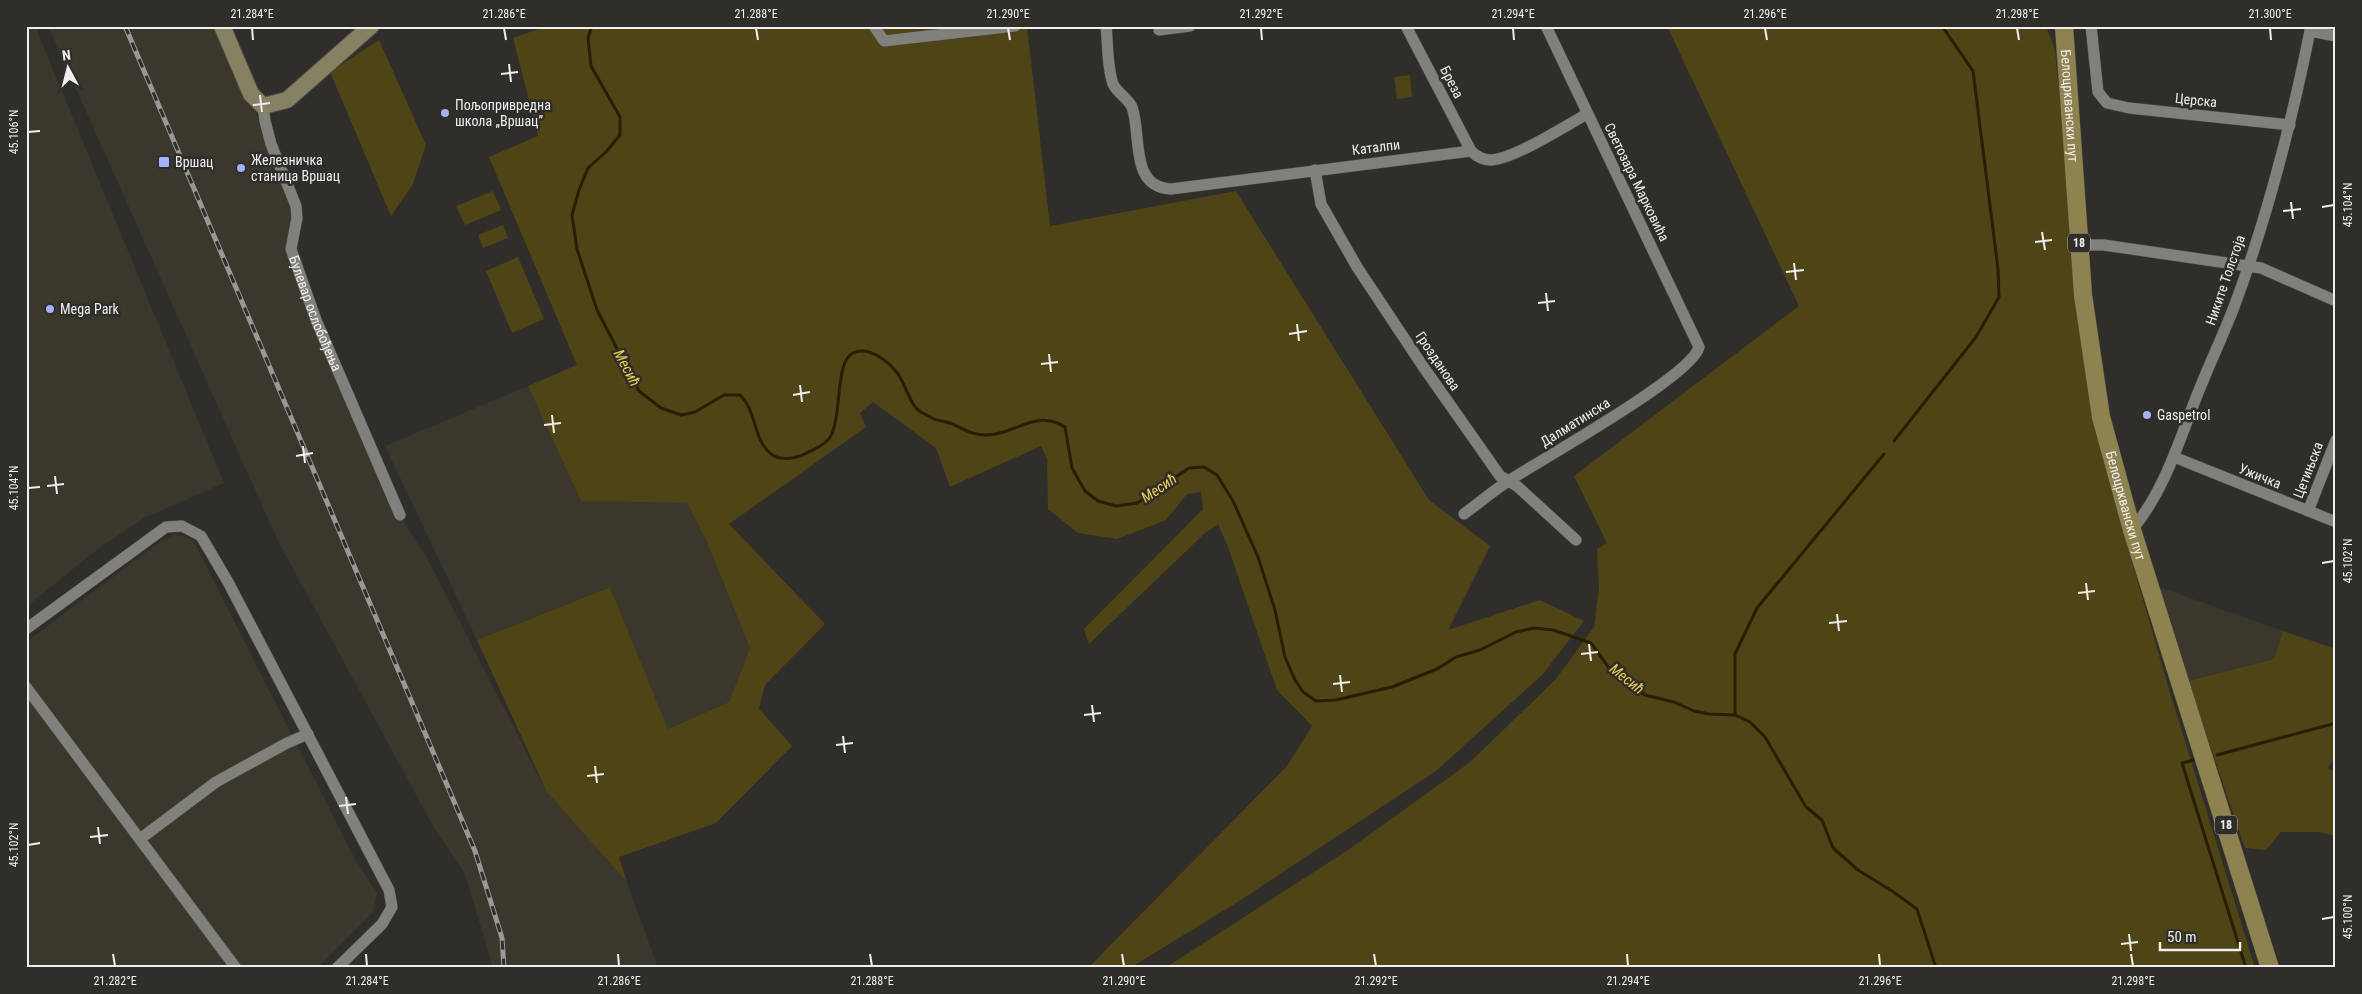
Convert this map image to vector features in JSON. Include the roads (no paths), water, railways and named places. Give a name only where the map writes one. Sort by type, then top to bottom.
[{"type":"main road","name":"Белоцрквански пут","points":[[2064,26],[2082,295],[2101,418],[2132,530],[2270,968]]},
{"type":"street","name":"Булевар ослобођења","points":[[222,26],[252,94],[264,106],[269,139],[296,206],[297,218],[291,249],[316,320],[400,515]]},
{"type":"street","points":[[264,106],[287,100],[371,26]]},
{"type":"street","points":[[874,26],[884,40],[1015,26]]},
{"type":"street","name":"Каталпи","points":[[1106,26],[1114,85],[1131,105],[1142,170],[1156,186],[1171,188],[1470,151],[1476,156],[1489,160],[1506,156],[1587,114]]},
{"type":"street","points":[[1159,30],[1190,26]]},
{"type":"street","name":"Бреза","points":[[1406,26],[1470,151]]},
{"type":"street","name":"Светозара Марковића","points":[[1546,26],[1697,342],[1698,351]]},
{"type":"street","name":"Церска","points":[[2090,26],[2098,92],[2107,103],[2129,108],[2290,125]]},
{"type":"street","points":[[2311,29],[2336,36]]},
{"type":"street","name":"Никите Толстоја","points":[[2132,530],[2159,490],[2174,458],[2196,398],[2234,307],[2290,125],[2311,29]]},
{"type":"street","name":"Грозданова","points":[[1314,170],[1321,204],[1357,267],[1494,468],[1500,476],[1509,481],[1576,540]]},
{"type":"street","points":[[2079,245],[2104,245],[2268,270],[2336,301]]},
{"type":"street","name":"Далматинска","points":[[1464,514],[1509,481],[1634,404],[1693,358],[1698,351]]},
{"type":"street","name":"Цетињска","points":[[2308,511],[2336,440]]},
{"type":"street","name":"Ужичка","points":[[2174,458],[2336,522]]},
{"type":"street","points":[[26,629],[151,536],[166,527],[182,526],[201,536],[228,582],[389,890],[392,907],[382,924],[338,968]]},
{"type":"street","points":[[26,687],[236,968]]},
{"type":"street","points":[[140,839],[216,782],[287,743],[308,734]]},
{"type":"waterway","name":"Месић","points":[[592,26],[588,38],[591,66],[620,117],[620,135],[606,152],[588,168],[579,190],[572,215],[577,249],[597,310],[639,391],[661,408],[681,415],[695,412],[724,395],[740,395],[749,409],[765,448],[777,457],[797,457],[819,447],[829,439],[836,419],[841,379],[847,358],[853,353],[866,351],[884,360],[898,374],[916,408],[934,419],[981,435],[997,434],[1035,421],[1044,420],[1065,427],[1072,468],[1085,491],[1098,501],[1116,506],[1137,503],[1189,468],[1204,467],[1217,475],[1233,501],[1258,557],[1275,610],[1285,657],[1295,680],[1303,692],[1316,701],[1336,700],[1392,687],[1437,669],[1456,657],[1480,650],[1516,632],[1534,628],[1553,630],[1591,643],[1612,672],[1645,695],[1674,702],[1694,711],[1709,714],[1735,715],[1750,722],[1765,737],[1806,807],[1822,820],[1833,848],[1858,870],[1917,909],[1936,968]]},
{"type":"waterway","points":[[1894,441],[1976,337],[1999,297],[1998,269],[1973,71],[1942,26]]},
{"type":"waterway","points":[[1735,715],[1735,654],[1757,608],[1884,454]]},
{"type":"waterway","points":[[2217,755],[2336,723]]},
{"type":"waterway","points":[[2198,759],[2182,763],[2246,968]]},
{"type":"railway","points":[[125,26],[475,851],[502,938],[504,968]]},
{"type":"place","name":"Пољопривредна школа „Вршац”","points":[[445,113]]},
{"type":"place","name":"Вршац","points":[[164,162]]},
{"type":"place","name":"Железничка станица Вршац","points":[[241,168]]},
{"type":"place","name":"Mega Park","points":[[50,309]]},
{"type":"place","name":"Gaspetrol","points":[[2147,415]]}]
